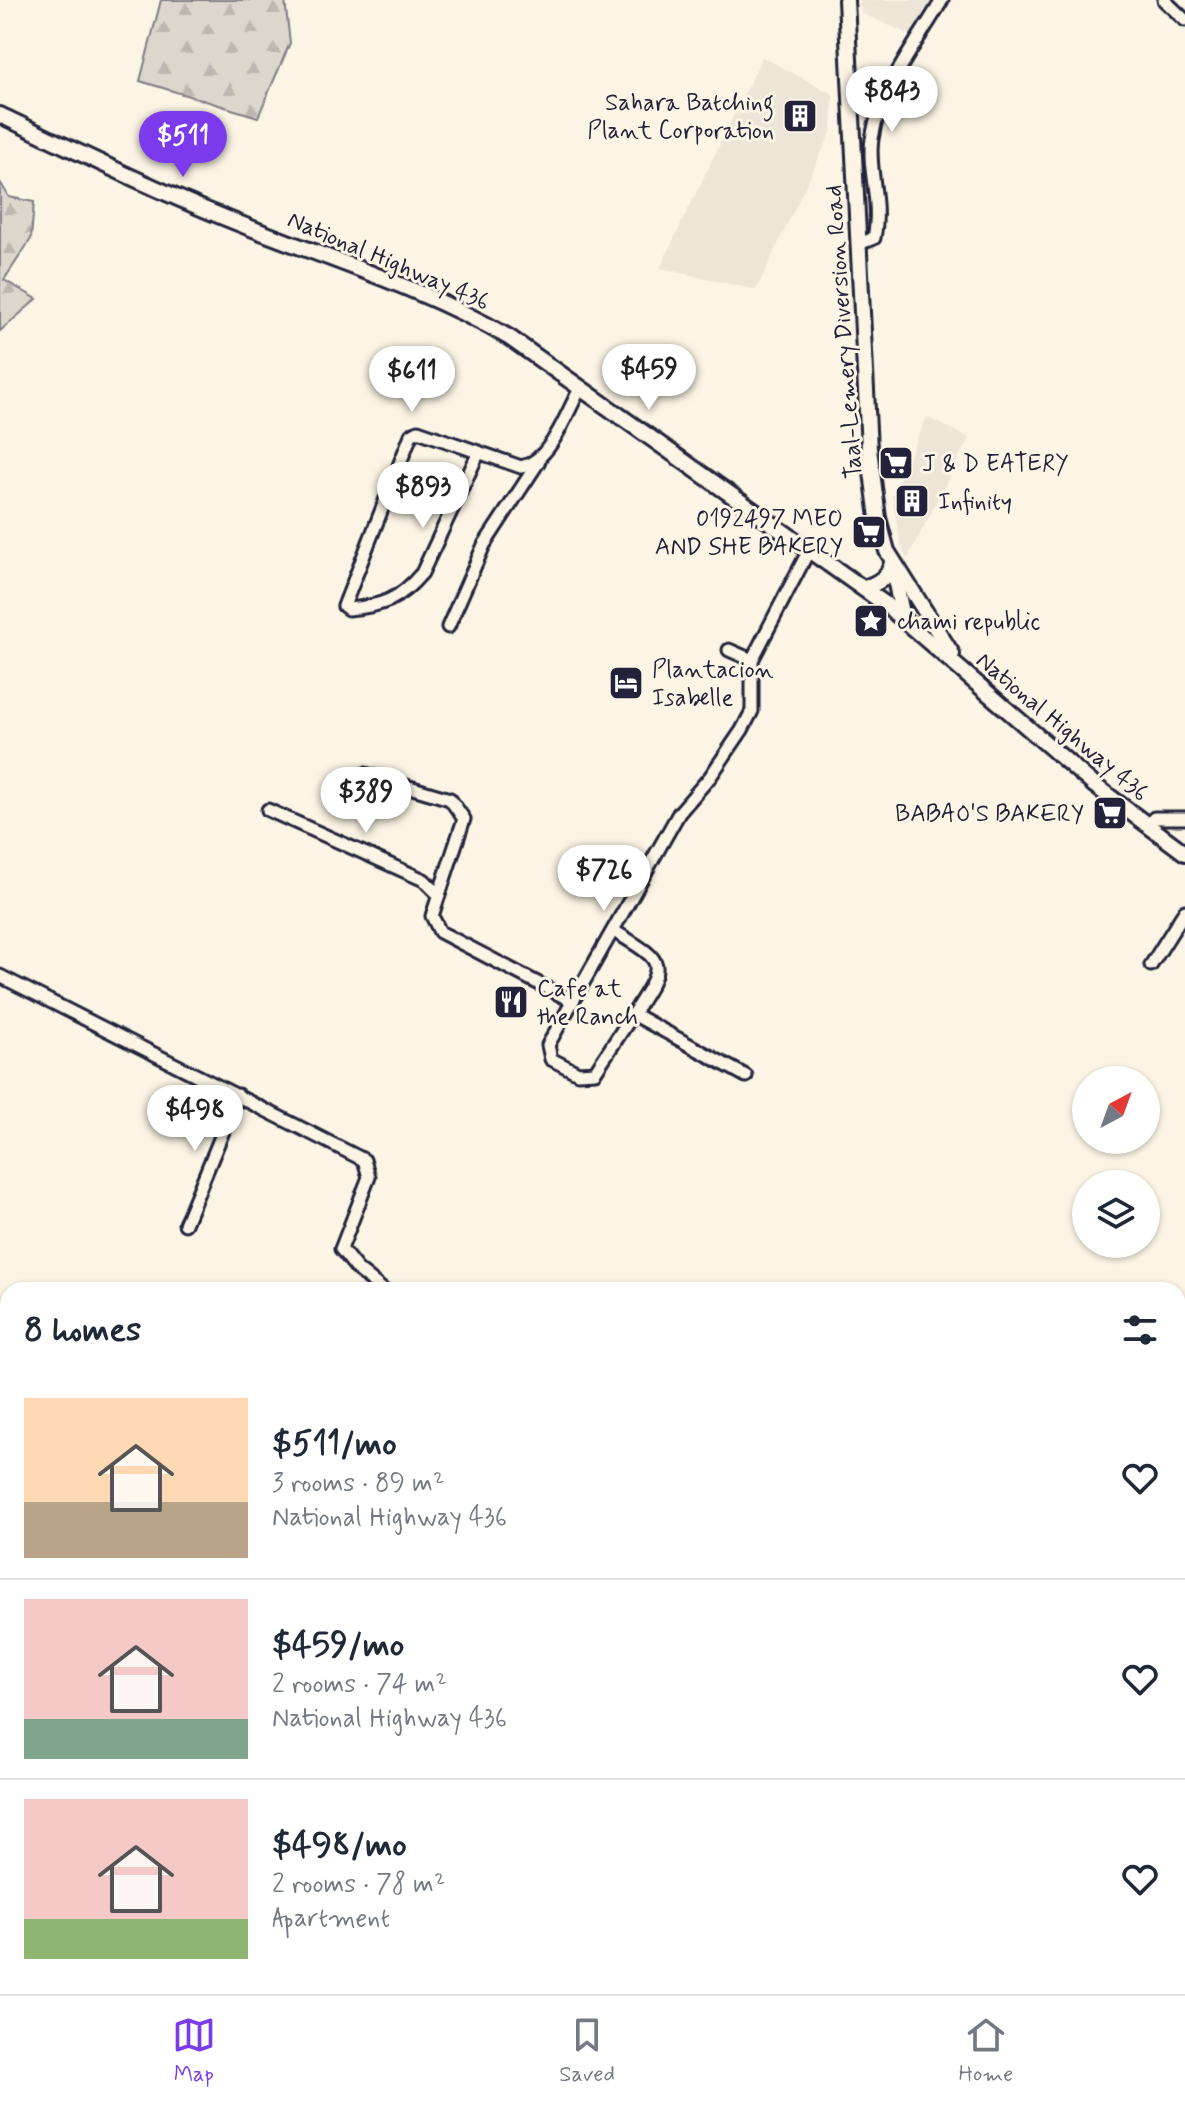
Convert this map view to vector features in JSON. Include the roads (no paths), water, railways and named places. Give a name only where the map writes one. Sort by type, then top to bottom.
[{"type":"main road","name":"Taal-Lemery Diversion Road","points":[[846,0],[869,449],[878,518],[892,563],[903,619]]},
{"type":"main road","name":"National Highway 436","points":[[0,115],[230,220],[357,266],[457,307],[510,338],[864,588],[1094,785],[1185,853]]},
{"type":"main road","name":"Taal-Lemery Diversion Road","points":[[892,563],[963,670]]},
{"type":"main road","points":[[864,588],[889,573],[892,563]]},
{"type":"street","points":[[859,244],[874,238],[877,225],[878,195],[871,140],[880,114],[942,0]]},
{"type":"street","points":[[1164,0],[1185,20]]},
{"type":"street","points":[[448,627],[484,545],[541,457],[581,387]]},
{"type":"street","points":[[479,452],[422,573],[409,589],[381,606],[348,609],[344,606],[411,435],[418,431],[479,452],[521,467],[541,457]]},
{"type":"street","points":[[614,931],[653,955],[657,965],[656,979],[595,1072],[578,1073],[551,1059],[548,1045],[679,813],[710,777],[752,711],[752,660],[809,550]]},
{"type":"street","points":[[729,650],[752,660]]},
{"type":"street","points":[[365,774],[450,799],[460,808],[464,819],[432,916],[440,932],[572,1001]]},
{"type":"street","points":[[268,810],[424,880],[439,895]]},
{"type":"street","points":[[1147,826],[1154,818],[1185,818]]},
{"type":"street","points":[[1151,965],[1185,911]]},
{"type":"street","points":[[0,976],[364,1160],[369,1177],[341,1249],[357,1269],[373,1282]]},
{"type":"street","points":[[633,1014],[746,1076]]},
{"type":"street","points":[[185,1224],[238,1095]]},
{"type":"place","name":"Sahara Batching Plant Corporation","points":[[800,116]]},
{"type":"place","name":"J & D EATERY","points":[[896,463]]},
{"type":"place","name":"Infinity","points":[[912,501]]},
{"type":"place","name":"0192497 MEO AND SHE BAKERY","points":[[869,532]]},
{"type":"place","name":"chami republic","points":[[871,621]]},
{"type":"place","name":"Plantacion Isabelle","points":[[626,683]]},
{"type":"place","name":"BABAO'S BAKERY","points":[[1110,813]]},
{"type":"place","name":"Cafe at the Ranch","points":[[511,1002]]}]
